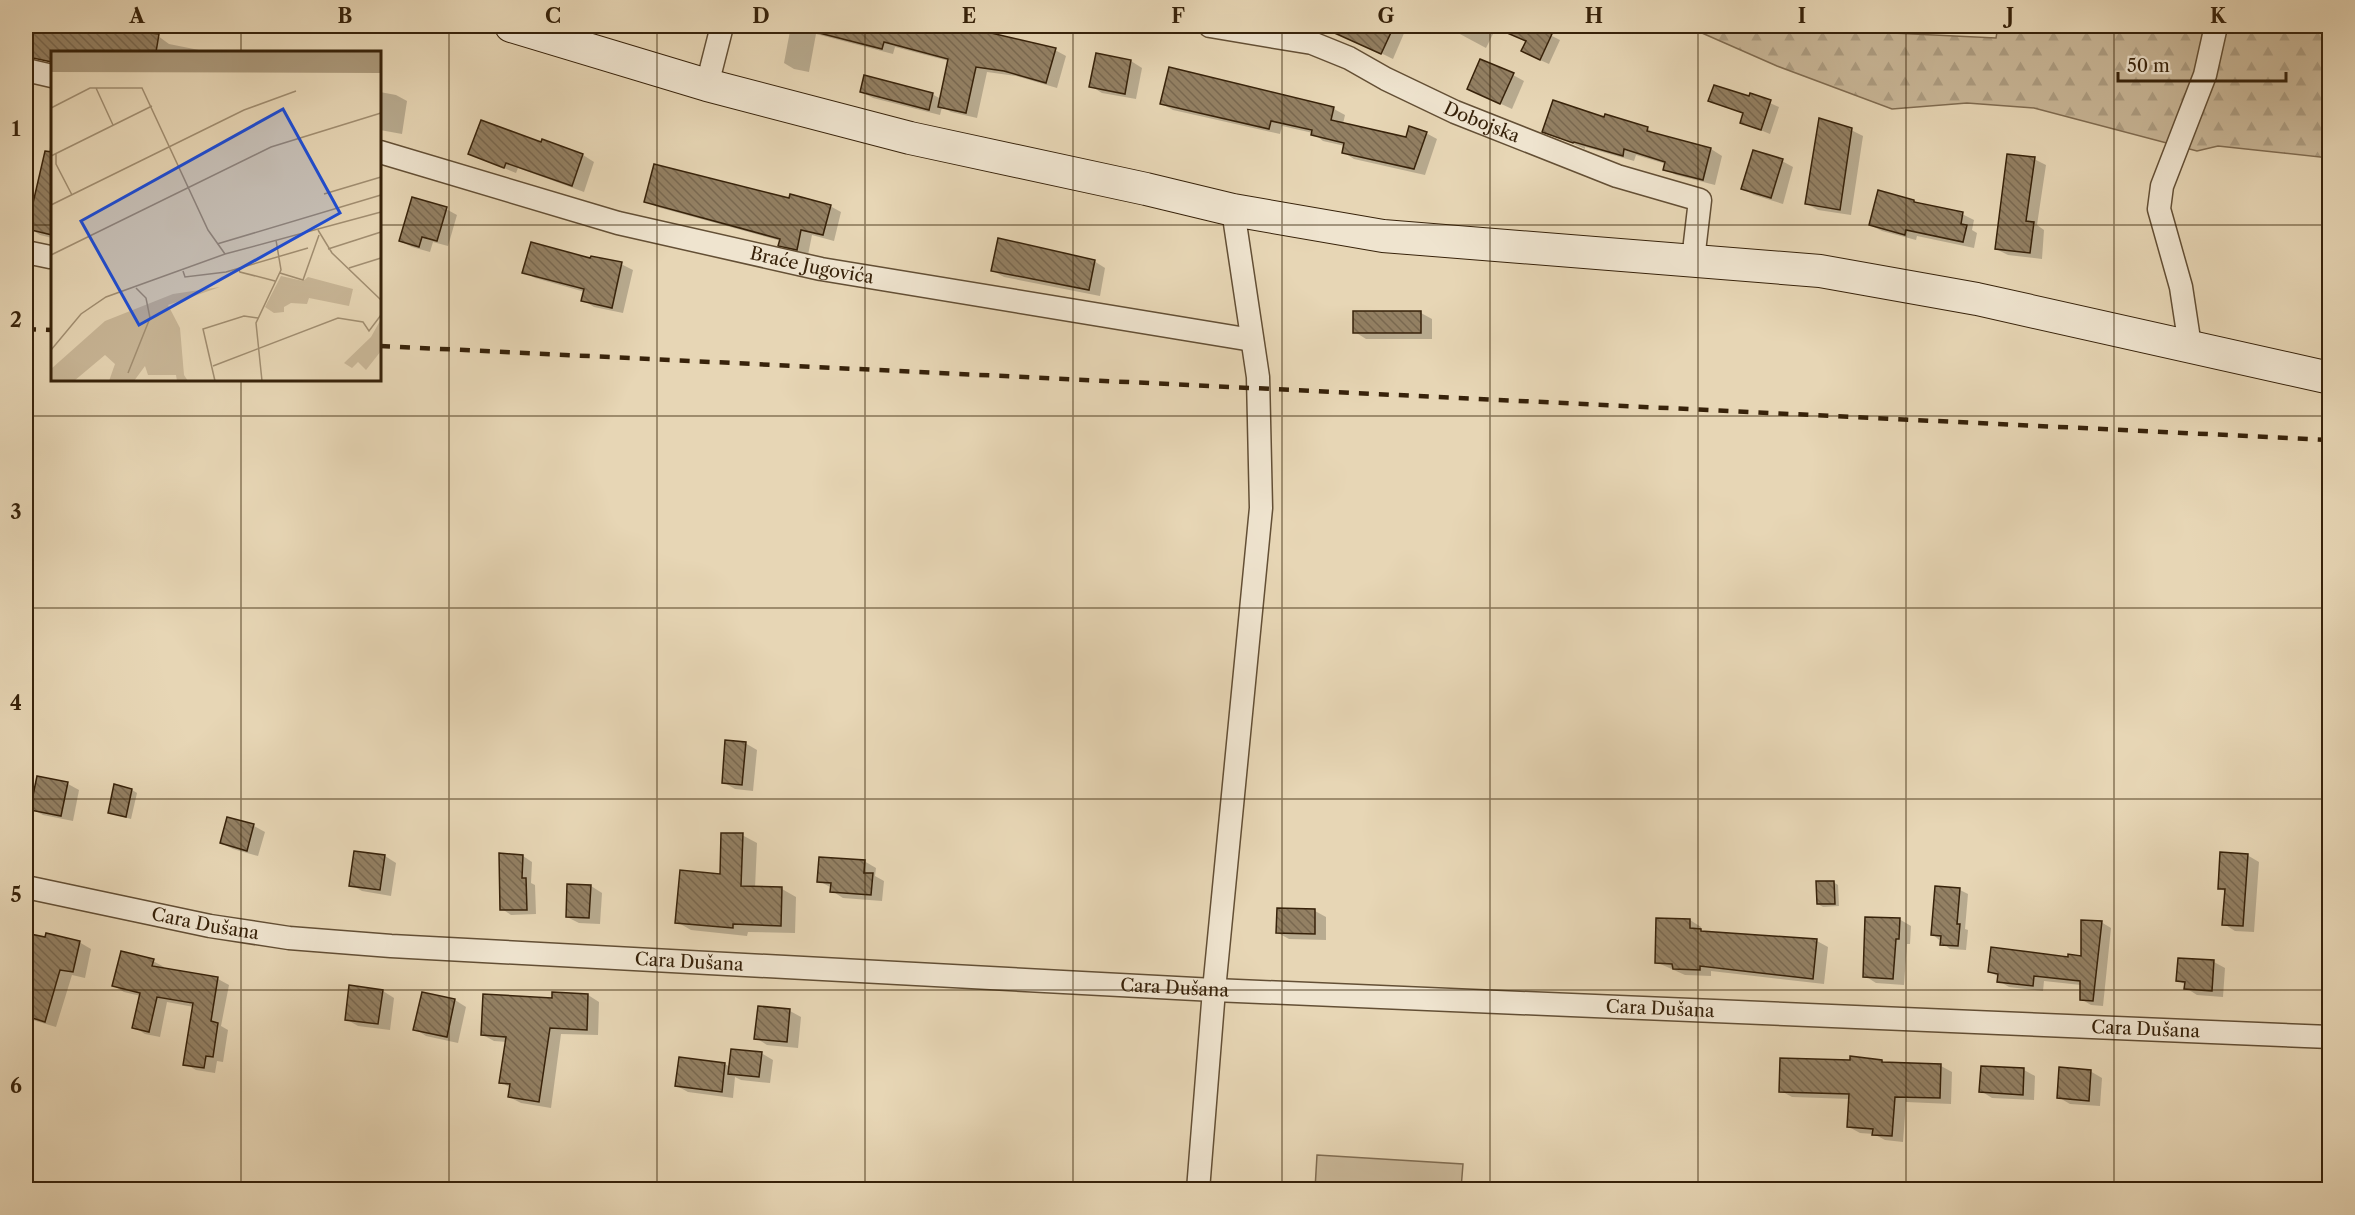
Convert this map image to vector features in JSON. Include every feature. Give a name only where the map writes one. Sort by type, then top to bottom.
[{"type":"main road","points":[[511,26],[707,85],[910,138],[1233,210],[1383,236],[1820,271],[1977,299],[2330,378]]},
{"type":"street","points":[[707,85],[722,26]]},
{"type":"street","name":"Dobojska","points":[[1210,26],[1312,43],[1349,58],[1386,79],[1455,112],[1617,176],[1700,200],[1693,260]]},
{"type":"street","points":[[2190,346],[2181,287],[2159,208],[2162,186],[2205,75],[2216,26]]},
{"type":"street","points":[[26,70],[51,76]]},
{"type":"street","name":"Braće Jugovića","points":[[381,152],[618,223],[821,269],[1252,340]]},
{"type":"street","points":[[1198,1190],[1214,990],[1261,508],[1259,389],[1233,210]]},
{"type":"street","points":[[26,252],[50,257]]},
{"type":"street","name":"Cara Dušana","points":[[26,887],[210,926],[288,938],[847,972],[1214,990],[2330,1037]]},
{"type":"green space","points":[[1686,26],[1837,26],[1871,32],[1996,38],[1998,26],[2329,26],[2329,158],[2218,146],[2197,151],[2034,108],[1967,103],[1892,109],[1777,66]]},
{"type":"green space","points":[[1317,1155],[1463,1164],[1461,1189],[1315,1189]]},
{"type":"building","points":[[26,26],[107,26],[106,28],[159,34],[156,51],[51,51],[51,62],[28,57]]},
{"type":"building","points":[[816,26],[961,26],[1056,48],[1046,83],[1004,71],[976,67],[966,113],[938,107],[948,59],[884,42],[882,49],[815,32]]},
{"type":"building","points":[[1319,26],[1394,26],[1381,54]]},
{"type":"building","points":[[1491,26],[1534,26],[1552,34],[1540,60],[1521,51],[1526,41]]},
{"type":"building","points":[[1096,53],[1131,60],[1125,94],[1089,87]]},
{"type":"building","points":[[1480,59],[1514,73],[1500,104],[1467,89]]},
{"type":"building","points":[[1169,67],[1334,107],[1331,120],[1406,137],[1409,126],[1427,132],[1414,169],[1342,153],[1344,143],[1311,135],[1312,130],[1271,121],[1269,129],[1160,104]]},
{"type":"building","points":[[864,75],[933,93],[929,110],[860,92]]},
{"type":"building","points":[[1714,85],[1771,100],[1761,130],[1740,123],[1743,113],[1708,101]]},
{"type":"building","points":[[1553,100],[1604,117],[1605,114],[1648,127],[1647,131],[1711,148],[1703,180],[1663,170],[1665,162],[1624,149],[1623,156],[1542,132]]},
{"type":"building","points":[[1819,118],[1852,128],[1840,210],[1805,204]]},
{"type":"building","points":[[481,120],[541,142],[542,139],[583,154],[572,186],[506,163],[504,168],[468,154]]},
{"type":"building","points":[[1753,150],[1783,159],[1771,198],[1741,189]]},
{"type":"building","points":[[45,151],[51,152],[51,235],[27,229]]},
{"type":"building","points":[[2007,154],[2035,157],[2026,221],[2034,222],[2030,253],[1995,249]]},
{"type":"building","points":[[654,164],[789,198],[790,194],[831,205],[823,235],[801,230],[797,250],[778,246],[780,239],[644,202]]},
{"type":"building","points":[[1878,190],[1914,200],[1914,202],[1963,212],[1961,224],[1967,225],[1963,242],[1906,230],[1905,235],[1869,225]]},
{"type":"building","points":[[412,197],[447,207],[437,241],[422,237],[419,247],[399,241]]},
{"type":"building","points":[[998,238],[1095,260],[1089,290],[991,271]]},
{"type":"building","points":[[531,242],[590,258],[591,256],[622,262],[612,308],[581,301],[584,289],[522,273]]},
{"type":"building","points":[[1353,311],[1421,311],[1421,333],[1353,333]]},
{"type":"building","points":[[725,740],[746,742],[742,785],[722,783]]},
{"type":"building","points":[[37,776],[68,782],[61,816],[30,810]]},
{"type":"building","points":[[114,784],[132,789],[126,817],[108,813]]},
{"type":"building","points":[[227,817],[254,824],[247,851],[220,843]]},
{"type":"building","points":[[721,833],[743,833],[741,886],[782,887],[781,926],[733,924],[733,928],[675,923],[680,870],[720,874]]},
{"type":"building","points":[[354,851],[385,855],[380,890],[349,886]]},
{"type":"building","points":[[2220,852],[2248,854],[2243,926],[2222,925],[2225,889],[2218,889]]},
{"type":"building","points":[[499,853],[523,855],[522,878],[526,878],[527,910],[500,910]]},
{"type":"building","points":[[819,857],[865,860],[864,873],[873,873],[871,895],[830,892],[831,883],[817,882]]},
{"type":"building","points":[[1816,881],[1834,881],[1835,904],[1817,904]]},
{"type":"building","points":[[567,884],[591,885],[589,918],[566,917]]},
{"type":"building","points":[[1935,886],[1960,888],[1958,946],[1940,945],[1941,936],[1931,935]]},
{"type":"building","points":[[1277,908],[1315,909],[1315,934],[1276,933]]},
{"type":"building","points":[[1865,917],[1900,918],[1893,979],[1863,977]]},
{"type":"building","points":[[1656,918],[1690,919],[1690,928],[1701,929],[1701,931],[1817,939],[1813,979],[1700,966],[1700,970],[1673,969],[1672,964],[1655,963]]},
{"type":"building","points":[[2081,920],[2102,921],[2093,1001],[2080,1000],[2080,981],[2034,976],[2033,986],[1997,982],[1998,974],[1988,972],[1991,947],[2068,957],[2068,954],[2081,956]]},
{"type":"building","points":[[26,933],[45,937],[46,933],[80,941],[73,972],[60,970],[45,1022],[26,1016]]},
{"type":"building","points":[[121,951],[154,959],[152,966],[218,977],[211,1021],[218,1023],[213,1057],[206,1056],[204,1068],[183,1065],[193,1003],[157,997],[149,1032],[132,1028],[140,993],[112,986]]},
{"type":"building","points":[[2178,958],[2214,960],[2212,991],[2184,989],[2185,982],[2176,981]]},
{"type":"building","points":[[349,985],[383,990],[378,1024],[345,1020]]},
{"type":"building","points":[[422,992],[455,999],[447,1037],[413,1030]]},
{"type":"building","points":[[552,992],[588,994],[587,1030],[550,1028],[539,1102],[508,1097],[510,1084],[499,1083],[506,1037],[481,1035],[483,994],[552,998]]},
{"type":"building","points":[[758,1006],[790,1009],[787,1042],[754,1039]]},
{"type":"building","points":[[731,1049],[762,1052],[759,1077],[728,1074]]},
{"type":"building","points":[[1850,1056],[1882,1060],[1882,1062],[1941,1064],[1940,1098],[1895,1097],[1892,1136],[1872,1135],[1873,1129],[1847,1127],[1849,1094],[1779,1092],[1780,1058],[1850,1060]]},
{"type":"building","points":[[679,1057],[725,1063],[722,1092],[675,1086]]},
{"type":"building","points":[[1981,1066],[2024,1068],[2023,1095],[1979,1092]]},
{"type":"building","points":[[2059,1067],[2091,1070],[2089,1101],[2057,1098]]},
{"type":"railway","points":[[26,329],[51,330]]},
{"type":"railway","points":[[381,346],[2330,440]]}]
